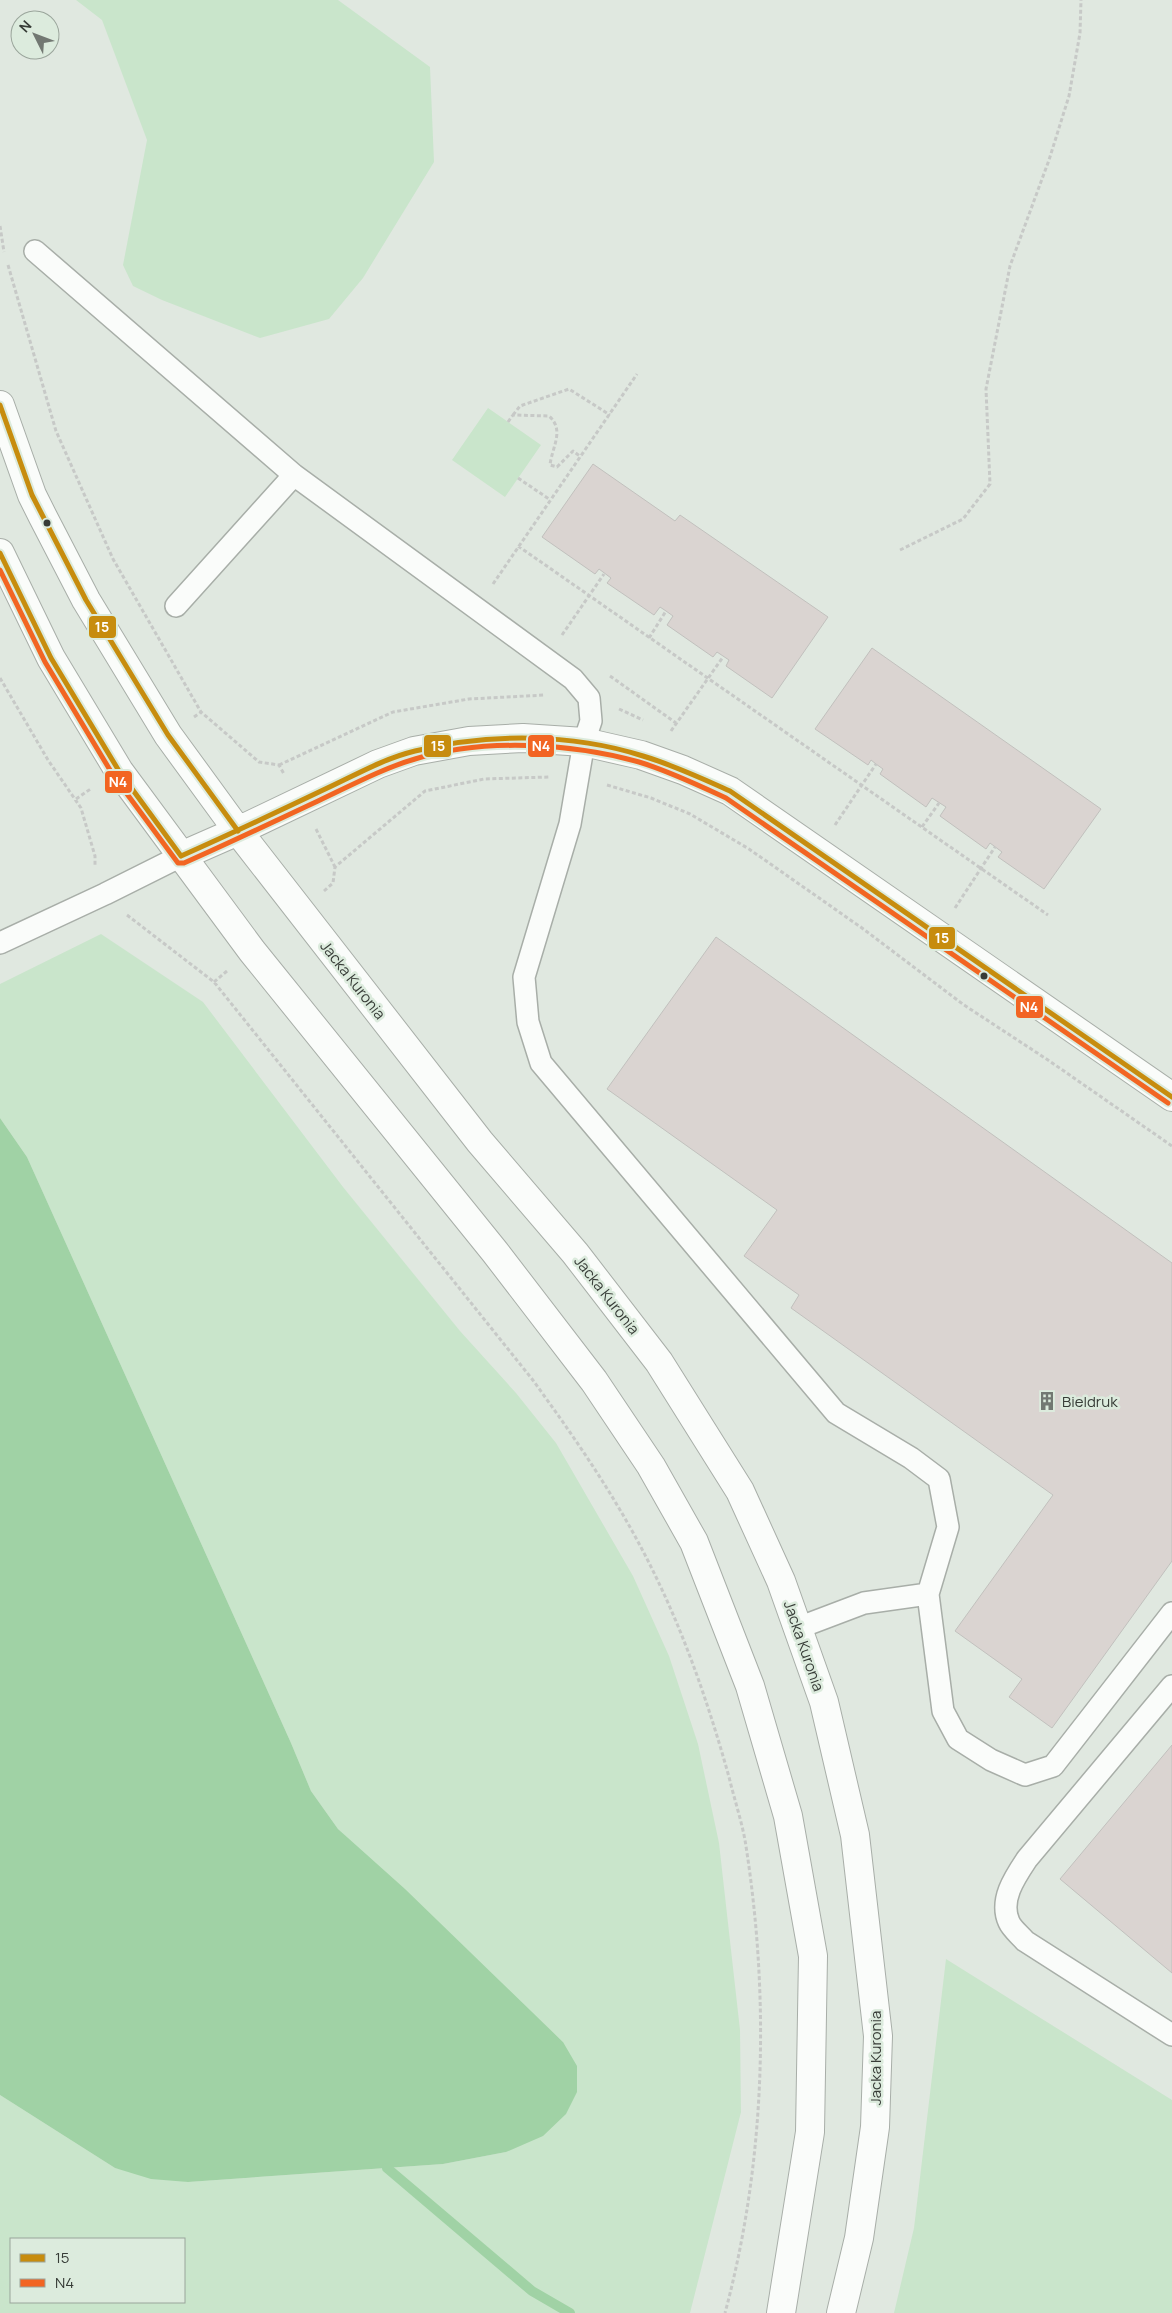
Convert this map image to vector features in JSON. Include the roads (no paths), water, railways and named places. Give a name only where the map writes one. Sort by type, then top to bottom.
[{"type":"main road","name":"Jacka Kuronia","points":[[0,405],[32,495],[86,600],[168,735],[238,832],[480,1142],[575,1253],[659,1362],[740,1491],[782,1581],[824,1702],[855,1835],[878,2036],[875,2127],[859,2238],[842,2313]]},
{"type":"main road","points":[[0,553],[51,658],[119,771],[252,951],[495,1252],[594,1381],[651,1466],[694,1542],[750,1686],[786,1807],[813,1956],[810,2132],[781,2313]]},
{"type":"main road","points":[[181,856],[238,832],[378,764],[414,751],[469,741],[505,739],[584,742],[641,755],[683,770],[730,791],[1172,1097]]},
{"type":"lane","points":[[35,251],[294,474],[574,679],[589,698],[591,721],[584,742],[570,824],[524,977],[528,1022],[541,1063],[836,1413],[911,1458],[939,1480],[948,1528],[928,1594],[943,1711],[958,1739],[992,1760],[1025,1775],[1053,1766],[1172,1613]]},
{"type":"lane","points":[[176,606],[294,474]]},
{"type":"lane","points":[[0,942],[105,894],[181,856]]},
{"type":"lane","points":[[798,1628],[864,1604],[928,1594]]},
{"type":"lane","points":[[1172,1686],[1026,1859],[1013,1880],[1006,1902],[1009,1922],[1025,1941],[1172,2035]]},
{"type":"waterway","points":[[387,2168],[532,2291],[570,2313]]},
{"type":"place","name":"Bieldruk","points":[[1047,1401]]}]
